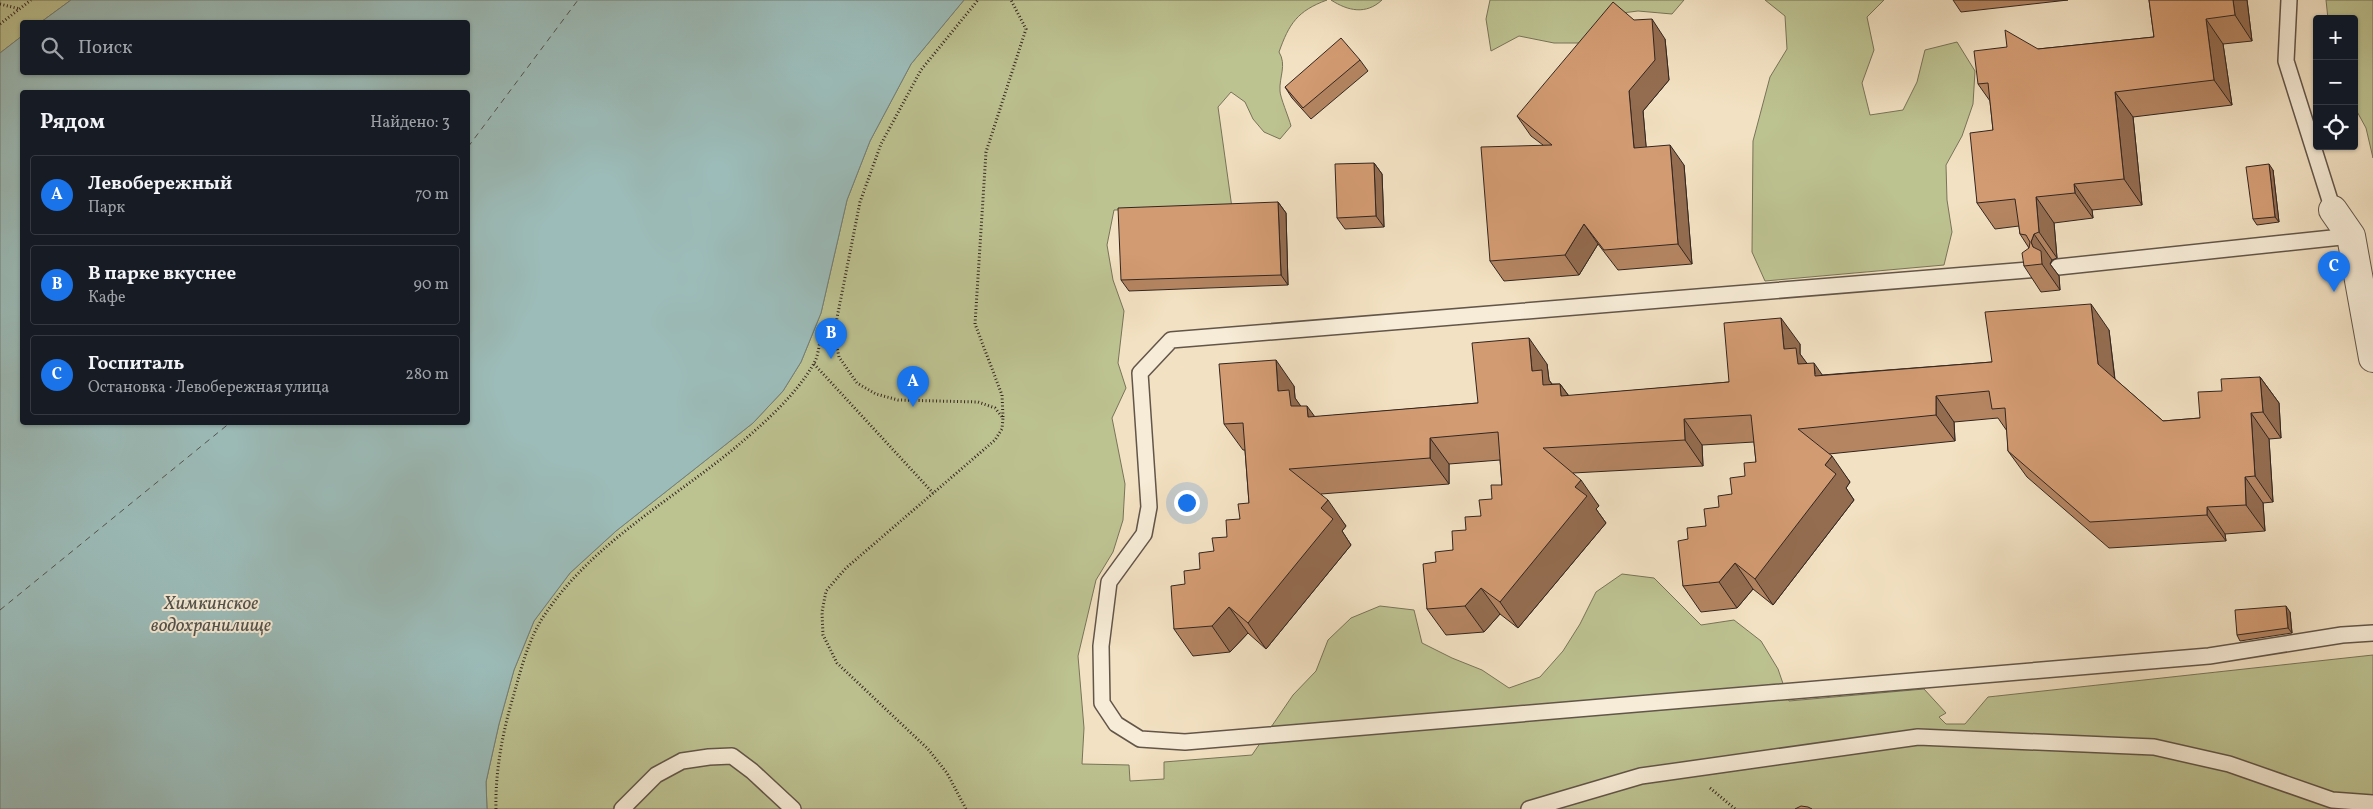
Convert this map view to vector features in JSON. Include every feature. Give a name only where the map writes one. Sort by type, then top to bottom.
[{"type":"street","points":[[2333,210],[2351,236],[2373,358]]},
{"type":"lane","points":[[2289,0],[2286,60],[2333,210]]},
{"type":"lane","points":[[2058,267],[2351,236]]},
{"type":"lane","points":[[2039,270],[1171,340],[1140,374],[1149,507],[1144,534],[1109,582],[1101,646],[1102,703],[1116,724],[1140,739],[1185,742],[2209,656],[2342,635],[2373,633]]},
{"type":"lane","points":[[1530,809],[1641,776],[1918,737],[2154,747],[2229,764],[2332,800],[2373,803]]},
{"type":"lane","points":[[622,809],[656,775],[682,761],[724,756],[732,756],[793,809]]},
{"type":"path","points":[[0,24],[31,0]]},
{"type":"path","points":[[978,0],[921,70],[881,144],[860,202],[834,333],[839,357],[857,383],[876,394],[898,400],[978,402],[995,408],[1002,418]]},
{"type":"path","points":[[966,809],[947,773],[928,750],[837,663],[823,635],[822,612],[826,591],[865,550],[995,440],[1002,429],[1002,394],[974,324],[986,152],[1026,29],[1011,0]]},
{"type":"path","points":[[0,4],[20,9]]},
{"type":"path","points":[[496,809],[495,786],[508,712],[526,654],[546,611],[571,580],[618,538],[698,478],[779,408],[814,364],[822,332],[834,333]]},
{"type":"path","points":[[814,364],[933,493]]},
{"type":"green space","points":[[0,0],[71,0],[44,20],[20,20],[20,38],[0,53]]},
{"type":"green space","points":[[964,0],[1327,0],[1301,14],[1286,34],[1279,52],[1283,66],[1280,94],[1291,126],[1280,139],[1264,132],[1253,119],[1245,102],[1231,92],[1218,107],[1232,208],[1114,210],[1107,245],[1113,280],[1124,311],[1118,363],[1126,388],[1112,418],[1125,484],[1123,520],[1113,552],[1096,580],[1078,656],[1084,728],[1082,764],[1129,765],[1130,781],[1164,779],[1164,762],[1252,755],[1293,695],[1316,671],[1328,640],[1351,618],[1380,606],[1414,610],[1422,643],[1482,670],[1509,688],[1540,677],[1563,651],[1580,624],[1596,592],[1622,574],[1654,578],[1701,625],[1734,620],[1761,641],[1778,669],[1789,701],[1924,689],[1946,713],[1939,717],[1946,724],[1965,724],[1988,697],[2373,655],[2373,809],[487,809],[486,782],[499,724],[514,670],[534,621],[570,573],[616,531],[753,423],[783,391],[801,362],[821,313],[847,200],[870,141],[911,64]]},
{"type":"green space","points":[[1331,0],[1382,0],[1370,8],[1357,10],[1344,7]]},
{"type":"green space","points":[[1490,0],[1684,0],[1672,14],[1638,11],[1606,15],[1587,43],[1554,43],[1519,36],[1491,51],[1486,19]]},
{"type":"green space","points":[[1765,0],[1884,0],[1867,17],[1874,50],[1862,83],[1870,115],[1903,110],[1917,82],[1925,50],[1957,42],[1975,71],[1973,104],[1962,136],[1946,165],[1947,200],[1952,232],[1944,265],[1765,281],[1752,252],[1753,141],[1770,77],[1787,49],[1785,16]]},
{"type":"green space","points":[[2326,0],[2373,0],[2373,158],[2366,128],[2358,113],[2358,15],[2328,15]]},
{"type":"water","name":"Химкинское водохранилище","points":[[71,0],[964,0],[911,64],[870,141],[847,200],[821,313],[801,362],[783,391],[753,423],[616,531],[570,573],[534,621],[514,670],[499,724],[486,782],[487,809],[0,809],[0,53],[20,38],[20,75],[470,75],[470,20],[44,20]]},
{"type":"building","points":[[2149,0],[2233,0],[2235,15],[2206,19],[2214,80],[2115,92],[2124,179],[2074,184],[2075,193],[2036,197],[2039,232],[2034,234],[2031,242],[2033,247],[2041,251],[2042,264],[2024,266],[2022,253],[2029,248],[2030,242],[2026,235],[2020,234],[2015,199],[1977,203],[1970,133],[1993,130],[1988,83],[1978,84],[1974,51],[2007,47],[2005,30],[2038,49],[2154,37]]},
{"type":"building","points":[[1613,2],[1634,20],[1652,19],[1655,60],[1629,91],[1634,148],[1670,145],[1678,244],[1604,250],[1584,224],[1565,255],[1490,261],[1481,147],[1552,145],[1517,116]]},
{"type":"building","points":[[1341,38],[1360,60],[1303,108],[1285,87]]},
{"type":"building","points":[[1374,163],[1376,216],[1337,218],[1335,164]]},
{"type":"building","points":[[2269,164],[2275,217],[2253,219],[2246,167]]},
{"type":"building","points":[[1278,202],[1281,275],[1121,280],[1118,208]]},
{"type":"building","points":[[2091,304],[2098,364],[2163,421],[2200,418],[2198,392],[2222,391],[2221,379],[2260,377],[2263,412],[2251,413],[2255,476],[2245,477],[2246,505],[2207,507],[2207,515],[2090,522],[2008,451],[2005,408],[1992,409],[1989,391],[1936,396],[1936,415],[1798,429],[1832,456],[1825,465],[1836,474],[1755,579],[1735,563],[1719,582],[1683,586],[1678,541],[1688,539],[1687,528],[1706,526],[1704,509],[1719,507],[1718,496],[1732,494],[1730,478],[1745,476],[1744,463],[1756,462],[1751,415],[1684,419],[1685,440],[1543,448],[1581,480],[1575,487],[1587,496],[1500,602],[1481,588],[1465,606],[1427,609],[1423,564],[1436,562],[1435,552],[1453,550],[1452,531],[1466,530],[1465,517],[1481,516],[1479,500],[1492,499],[1491,485],[1502,485],[1498,432],[1430,438],[1430,458],[1289,469],[1328,500],[1321,508],[1333,519],[1248,623],[1229,607],[1212,626],[1174,629],[1171,586],[1185,584],[1184,571],[1200,569],[1199,553],[1214,551],[1212,538],[1227,537],[1226,520],[1240,519],[1238,504],[1249,503],[1243,423],[1224,424],[1219,364],[1276,360],[1278,391],[1289,390],[1291,406],[1307,406],[1308,417],[1478,403],[1472,343],[1529,338],[1532,371],[1542,370],[1543,385],[1560,384],[1561,396],[1729,382],[1724,323],[1781,318],[1784,349],[1796,348],[1798,364],[1814,363],[1815,376],[1992,362],[1985,312]]},
{"type":"building","points":[[2286,606],[2288,628],[2237,635],[2235,610]]},
{"type":"building","points":[[1801,806],[1808,807],[1812,809],[1795,809]]},
{"type":"ferry route","points":[[470,144],[578,0]]},
{"type":"ferry route","points":[[0,610],[227,425]]},
{"type":"place","name":"Госпиталь","points":[[2334,292]]},
{"type":"place","name":"В парке вкуснее","points":[[831,359]]},
{"type":"place","name":"Левобережный","points":[[913,407]]}]
